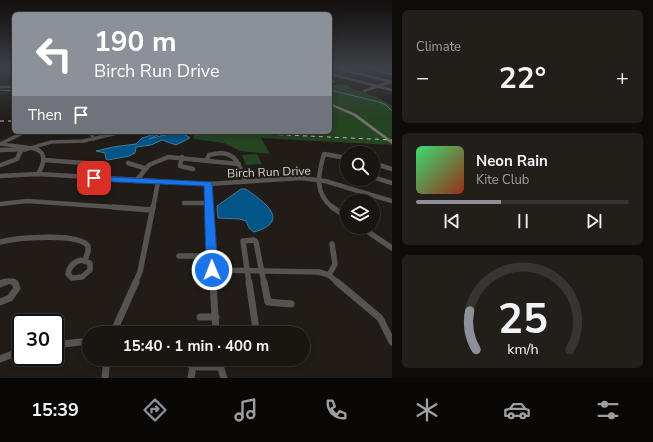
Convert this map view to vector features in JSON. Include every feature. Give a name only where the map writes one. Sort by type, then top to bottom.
[{"type":"main road","points":[[332,105],[356,115],[392,143]]},
{"type":"street","points":[[364,91],[378,86],[392,90]]},
{"type":"street","points":[[0,87],[12,88]]},
{"type":"street","points":[[0,144],[21,134]]},
{"type":"street","points":[[91,134],[94,139]]},
{"type":"street","points":[[0,150],[21,150],[51,142],[80,142],[114,134]]},
{"type":"street","points":[[0,144],[34,147],[41,152],[44,160],[38,174]]},
{"type":"street","points":[[1,165],[17,159],[21,150]]},
{"type":"street","points":[[207,160],[209,155],[218,153],[234,158],[238,161],[245,181]]},
{"type":"street","points":[[340,157],[324,154],[318,170],[321,198],[328,206],[340,213]]},
{"type":"street","points":[[182,157],[180,166],[193,169]]},
{"type":"street","points":[[136,181],[144,168],[161,158],[182,157],[239,164]]},
{"type":"street","points":[[44,160],[84,163]]},
{"type":"street","points":[[128,163],[144,168]]},
{"type":"street","points":[[380,165],[392,169]]},
{"type":"street","name":"Birch Run Drive","points":[[0,176],[38,174],[136,181],[208,184],[301,178],[318,180],[392,201]]},
{"type":"street","points":[[380,180],[392,183]]},
{"type":"street","points":[[116,326],[140,272],[151,210],[158,182]]},
{"type":"street","points":[[208,184],[216,326]]},
{"type":"street","points":[[0,204],[27,201],[151,210]]},
{"type":"street","points":[[184,203],[209,203]]},
{"type":"street","points":[[371,234],[392,248]]},
{"type":"street","points":[[0,242],[21,236],[80,240],[87,242],[89,247],[86,261]]},
{"type":"street","points":[[256,326],[242,242],[244,240],[256,241],[268,302],[291,304]]},
{"type":"street","points":[[330,275],[335,264],[332,244]]},
{"type":"street","points":[[179,256],[212,256]]},
{"type":"street","points":[[212,270],[319,272],[330,275],[380,318],[392,342]]},
{"type":"street","points":[[0,284],[5,282],[13,282],[17,288],[10,298],[0,302]]},
{"type":"street","points":[[200,317],[216,317]]},
{"type":"street","points":[[64,344],[82,342]]},
{"type":"street","points":[[0,359],[12,354]]},
{"type":"street","points":[[105,378],[106,366]]},
{"type":"street","points":[[191,378],[193,366]]},
{"type":"street","points":[[220,366],[224,378]]},
{"type":"green space","points":[[332,86],[348,86],[353,89],[377,97],[392,106],[392,145],[261,138],[270,154],[240,151],[224,143],[194,139],[193,134],[332,134]]},
{"type":"green space","points":[[257,154],[262,164],[246,165],[242,155]]},
{"type":"water","points":[[155,134],[158,135],[149,139],[176,134],[186,135],[190,138],[176,145],[162,140],[151,145],[136,147],[135,153],[129,156],[108,160],[106,159],[105,153],[96,151],[136,144],[142,138]]},
{"type":"water","points":[[241,189],[246,189],[253,194],[271,211],[273,217],[271,222],[265,228],[254,232],[249,228],[246,221],[240,219],[218,218],[217,206]]},
{"type":"waterway","points":[[0,90],[12,91]]},
{"type":"waterway","points":[[332,90],[379,102],[386,105],[392,111]]},
{"type":"railway","points":[[0,121],[12,121]]},
{"type":"railway","points":[[265,134],[392,140]]},
{"type":"route","points":[[94,178],[208,184],[212,270]]}]
